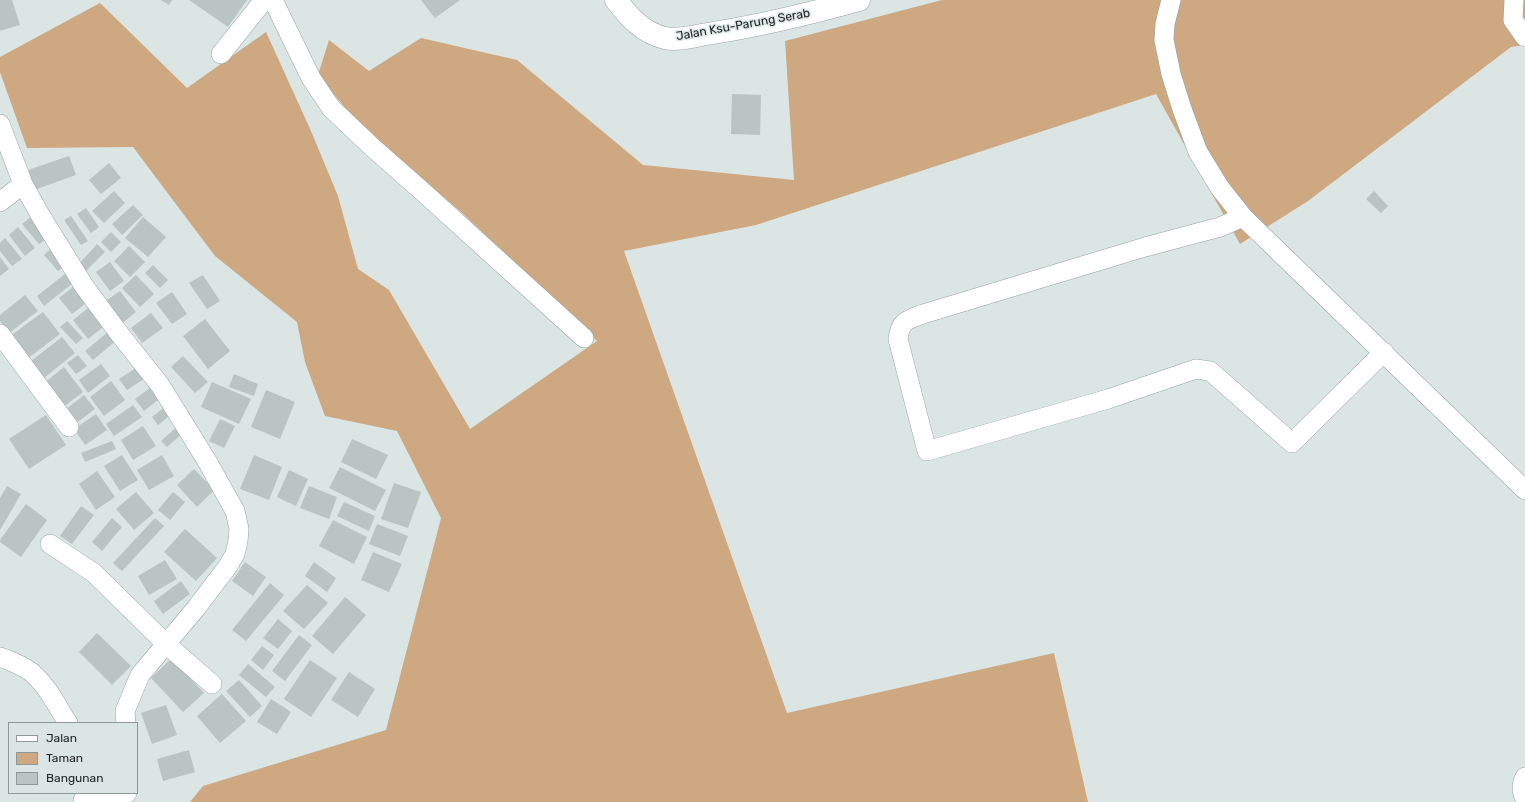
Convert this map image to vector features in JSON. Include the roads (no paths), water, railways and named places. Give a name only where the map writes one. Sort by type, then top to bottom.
[{"type":"street","points":[[221,54],[264,0]]},
{"type":"street","points":[[273,0],[311,78],[331,108],[355,132],[584,338]]},
{"type":"street","name":"Jalan Ksu-Parung Serab","points":[[616,0],[635,23],[656,35],[673,39],[739,29],[810,14],[859,0]]},
{"type":"street","points":[[1171,0],[1165,24],[1164,40],[1171,74],[1198,152],[1220,188],[1243,217],[1525,490]]},
{"type":"street","points":[[1514,0],[1513,20],[1525,37]]},
{"type":"street","points":[[0,124],[23,184],[39,213],[84,286],[160,385],[207,461],[235,511],[239,529],[235,554],[228,566],[140,676],[125,711],[126,722]]},
{"type":"street","points":[[0,202],[23,184]]},
{"type":"street","points":[[1243,217],[1220,227],[1137,249],[923,314],[905,322],[901,326],[898,339],[927,451],[1108,399],[1196,369],[1210,371],[1292,443],[1384,352]]},
{"type":"street","points":[[0,334],[69,426]]},
{"type":"street","points":[[50,544],[94,573],[166,644],[212,684]]},
{"type":"street","points":[[0,657],[19,664],[31,672],[44,685],[67,722]]},
{"type":"street","points":[[1525,777],[1521,785],[1522,793],[1525,799]]},
{"type":"street","points":[[83,800],[122,794]]}]
